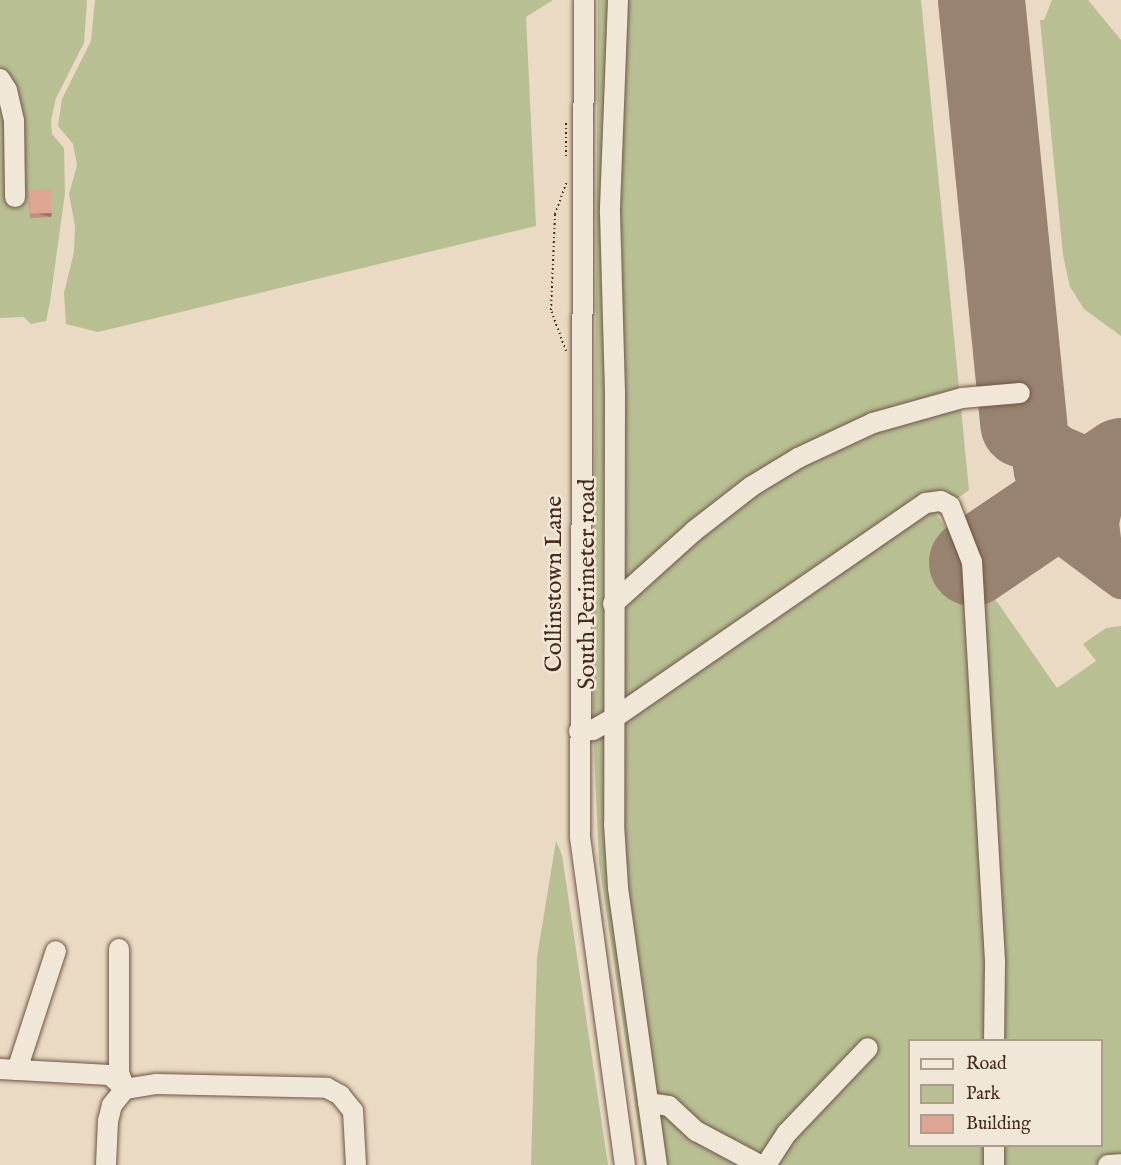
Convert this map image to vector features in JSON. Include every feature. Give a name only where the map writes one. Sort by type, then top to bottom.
[{"type":"street","name":"Collinstown Lane","points":[[584,0],[580,837],[625,1165]]},
{"type":"street","name":"South Perimeter road","points":[[618,0],[610,201],[615,393],[613,604],[618,888],[657,1165]]},
{"type":"street","points":[[0,80],[7,90],[14,121],[15,196]]},
{"type":"street","points":[[613,604],[694,531],[752,486],[798,458],[873,423],[962,398],[1020,393]]},
{"type":"street","points":[[579,730],[593,730],[614,718],[926,503],[941,501],[951,506],[972,562],[994,963],[994,1039]]},
{"type":"street","points":[[119,949],[119,1073],[125,1089]]},
{"type":"street","points":[[56,951],[9,1069],[110,1075],[125,1089]]},
{"type":"street","points":[[766,1165],[787,1133],[868,1048]]},
{"type":"street","points":[[106,1165],[109,1114],[125,1089],[157,1084],[327,1088],[340,1095],[353,1111],[356,1165]]},
{"type":"street","points":[[648,1103],[669,1106],[696,1131],[760,1165]]},
{"type":"street","points":[[994,1147],[994,1165]]},
{"type":"street","points":[[1108,1165],[1121,1164]]},
{"type":"path","points":[[568,176],[555,214],[551,309],[564,350],[571,348]]},
{"type":"green space","points":[[0,0],[87,0],[84,43],[56,98],[51,121],[52,134],[64,148],[65,193],[50,302],[46,321],[31,324],[24,317],[0,318]]},
{"type":"green space","points":[[95,0],[553,0],[526,17],[536,226],[98,332],[66,324],[64,293],[74,252],[75,226],[69,194],[77,165],[73,144],[58,126],[62,99],[91,41]]},
{"type":"green space","points":[[598,0],[921,0],[969,490],[936,514],[1057,688],[1096,661],[1083,644],[1106,628],[1121,626],[1121,1165],[644,1165],[599,863],[593,730]]},
{"type":"green space","points":[[1052,0],[1088,0],[1121,40],[1121,336],[1084,309],[1070,287],[1063,255],[1040,20],[1044,20]]},
{"type":"green space","points":[[556,841],[562,855],[608,1165],[531,1165],[537,957]]},
{"type":"building","points":[[51,189],[52,213],[30,214],[29,190]]},
{"type":"taxiway","points":[[1023,396],[1038,424],[1062,443],[1086,453],[1121,453]]},
{"type":"taxiway","points":[[1023,424],[1031,473],[1047,512],[1070,544],[1121,582]]},
{"type":"taxiway","points":[[1121,470],[1110,488],[1102,523],[1105,546],[1121,578]]},
{"type":"runway","points":[[981,0],[1023,424]]},
{"type":"runway","points":[[972,562],[1121,461]]}]
